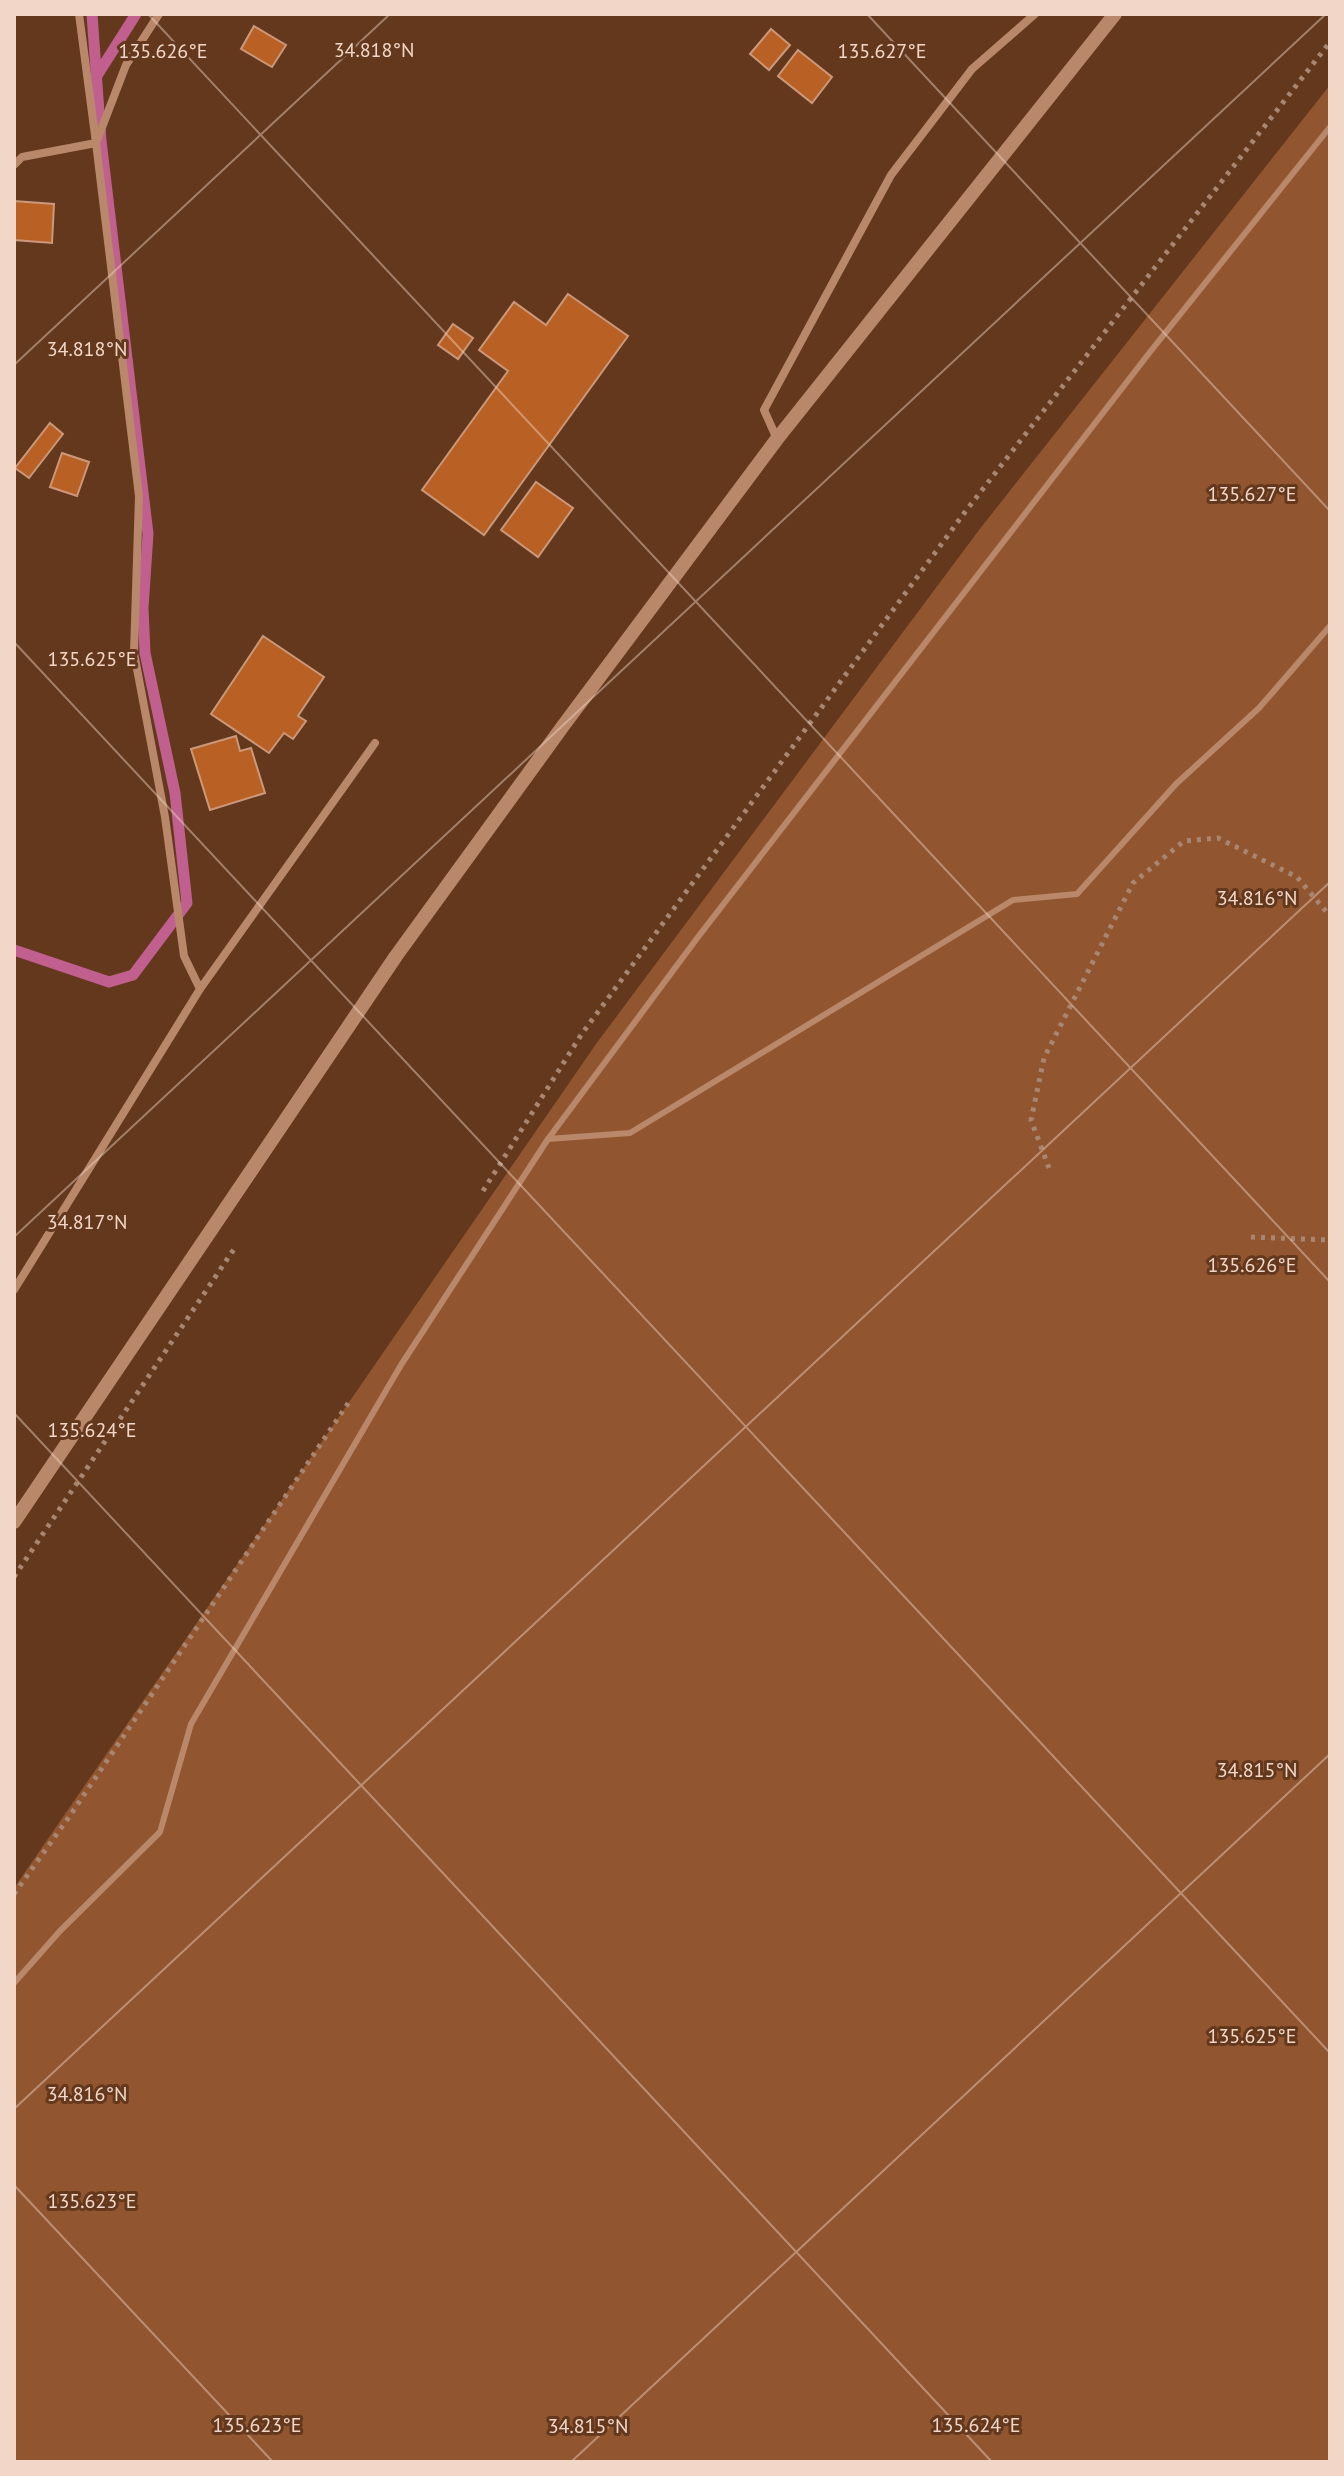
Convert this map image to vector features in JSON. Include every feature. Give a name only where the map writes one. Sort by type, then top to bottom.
[{"type":"street","points":[[79,14],[139,496],[134,653],[165,817],[184,956],[200,989]]},
{"type":"street","points":[[96,143],[126,65],[159,14]]},
{"type":"street","points":[[777,439],[764,410],[891,175],[972,69],[1035,14]]},
{"type":"street","points":[[14,1522],[396,956],[777,439],[1115,14]]},
{"type":"street","points":[[14,165],[22,157],[96,143]]},
{"type":"street","points":[[14,149],[22,157]]},
{"type":"street","points":[[14,1290],[200,989],[375,743]]},
{"type":"lane","points":[[14,1983],[60,1931],[160,1832],[191,1724],[401,1365],[548,1139],[698,937],[1141,364],[1330,127]]},
{"type":"lane","points":[[548,1139],[630,1133],[1013,900],[1077,894],[1176,784],[1259,708],[1330,626]]},
{"type":"path","points":[[1049,1168],[1031,1120],[1044,1058],[1133,883],[1184,841],[1218,838],[1297,877],[1330,916]]},
{"type":"path","points":[[1251,1237],[1330,1240]]},
{"type":"shaded area","points":[[1330,85],[1330,2462],[14,2462],[14,1888],[596,1044],[979,530]]},
{"type":"building","points":[[254,26],[286,45],[272,67],[241,49]]},
{"type":"building","points":[[771,29],[790,45],[769,70],[750,54]]},
{"type":"building","points":[[798,50],[832,77],[812,103],[778,76]]},
{"type":"building","points":[[14,201],[54,204],[52,243],[14,240]]},
{"type":"building","points":[[568,294],[628,336],[484,535],[422,490],[508,371],[479,350],[514,302],[546,325]]},
{"type":"building","points":[[453,324],[473,338],[458,359],[438,345]]},
{"type":"building","points":[[50,423],[63,434],[29,478],[15,468]]},
{"type":"building","points":[[62,453],[89,462],[77,496],[50,487]]},
{"type":"building","points":[[536,482],[573,508],[538,557],[501,530]]},
{"type":"building","points":[[263,636],[324,677],[298,716],[306,721],[293,739],[284,733],[269,753],[211,714]]},
{"type":"building","points":[[236,736],[240,751],[251,748],[265,793],[210,810],[191,749]]},
{"type":"waterway","points":[[14,950],[109,982],[133,975],[187,903],[175,793],[145,653],[143,608],[148,534],[101,141],[92,14]]},
{"type":"waterway","points":[[98,74],[136,14]]}]
